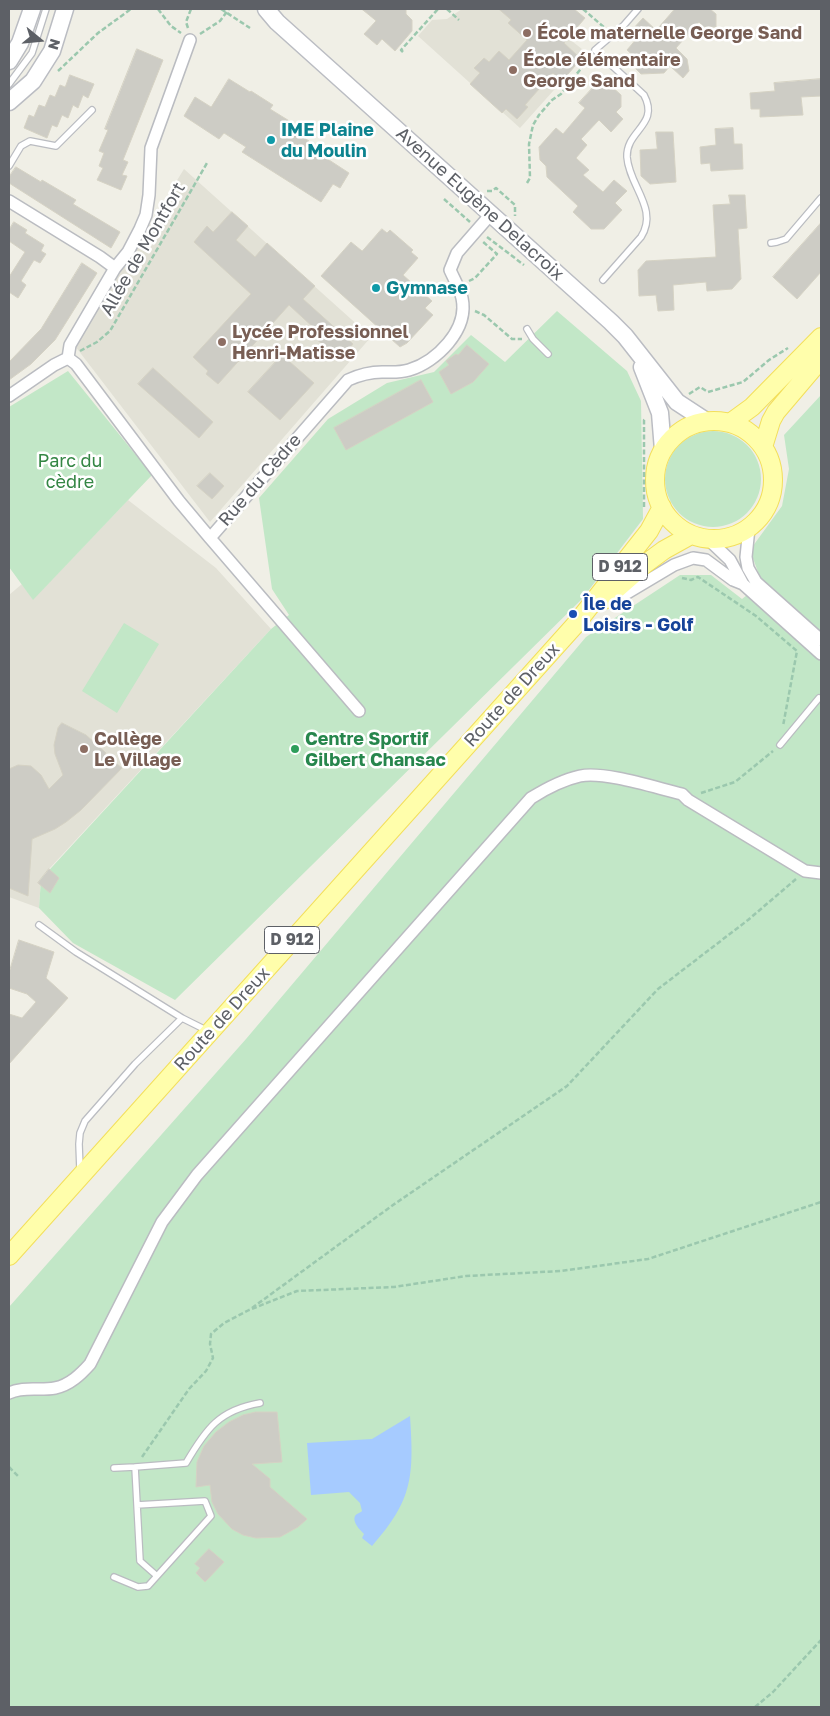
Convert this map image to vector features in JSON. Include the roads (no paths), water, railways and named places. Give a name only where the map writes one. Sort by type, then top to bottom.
[{"type":"main road","points":[[9,61],[20,43],[32,9]]},
{"type":"main road","points":[[9,102],[33,81],[52,51],[65,9]]},
{"type":"main road","name":"Avenue Eugène Delacroix","points":[[258,9],[277,22],[611,322],[626,336],[634,349],[677,402],[706,421]]},
{"type":"main road","name":"Avenue Eugène Delacroix","points":[[266,9],[277,22]]},
{"type":"main road","points":[[730,423],[752,407],[821,337]]},
{"type":"main road","name":"Avenue Eugène Delacroix","points":[[634,349],[660,414],[663,450]]},
{"type":"main road","points":[[763,447],[771,421],[776,412],[821,359]]},
{"type":"main road","points":[[706,421],[730,423],[748,432],[763,447],[770,462],[773,478],[772,494],[765,510],[749,528],[737,535],[709,540],[691,535],[668,517],[662,507],[656,487],[656,468],[663,450],[674,437],[687,428],[706,421]]},
{"type":"main road","name":"Route de Dreux","points":[[9,1256],[574,625],[649,531],[662,507]]},
{"type":"main road","name":"Route de Dreux","points":[[574,625],[645,564],[664,550],[691,535]]},
{"type":"street","points":[[9,396],[54,365],[68,358],[70,345],[115,268],[128,252],[140,229],[146,215],[151,148],[190,40]]},
{"type":"street","points":[[9,201],[115,268]]},
{"type":"street","name":"Rue du Cèdre","points":[[68,358],[76,364],[179,501],[210,538],[348,380],[364,374],[398,373],[409,370],[424,364],[438,353],[467,317],[462,298],[450,270],[457,253],[491,214]]},
{"type":"street","points":[[749,528],[746,557],[748,568],[756,582],[821,640]]},
{"type":"street","points":[[210,538],[360,711]]},
{"type":"street","points":[[709,540],[730,560],[743,584],[821,654]]},
{"type":"street","points":[[613,593],[627,593],[674,565],[693,558],[706,560],[733,580],[743,584]]},
{"type":"street","points":[[9,1393],[26,1388],[56,1388],[78,1378],[90,1364],[162,1222],[197,1175],[531,798],[553,784],[581,776],[603,776],[682,794],[688,800],[805,871],[821,873]]},
{"type":"lane","points":[[9,84],[32,53],[46,9]]},
{"type":"lane","points":[[603,280],[646,229],[648,219],[646,208],[629,168],[627,157],[628,147],[634,136],[646,122],[649,114],[649,104],[644,95],[595,50],[638,9]]},
{"type":"lane","points":[[9,166],[21,146],[30,141],[56,146],[92,110]]},
{"type":"lane","points":[[770,243],[786,239],[821,198]]},
{"type":"lane","points":[[527,330],[548,354]]},
{"type":"lane","points":[[780,745],[819,698]]},
{"type":"lane","points":[[39,924],[76,952],[182,1018],[210,1032]]},
{"type":"lane","points":[[81,1176],[78,1144],[85,1121],[135,1064],[182,1018]]},
{"type":"lane","points":[[114,1468],[186,1463],[200,1439],[216,1421],[230,1411],[260,1403]]},
{"type":"lane","points":[[135,1467],[140,1561],[157,1576]]},
{"type":"lane","points":[[114,1577],[138,1587],[148,1586],[211,1516],[205,1502],[137,1505]]},
{"type":"water","points":[[410,1416],[412,1455],[408,1486],[396,1515],[372,1546],[362,1538],[364,1534],[355,1523],[355,1516],[362,1511],[360,1503],[349,1492],[311,1495],[307,1443],[372,1439]]},
{"type":"place","name":"École maternelle George Sand","points":[[527,33]]},
{"type":"place","name":"École élémentaire George Sand","points":[[513,70]]},
{"type":"place","name":"IME Plaine du Moulin","points":[[271,140]]},
{"type":"place","name":"Gymnase","points":[[376,288]]},
{"type":"place","name":"Lycée Professionnel Henri-Matisse","points":[[222,342]]},
{"type":"place","name":"Île de Loisirs - Golf","points":[[573,614]]},
{"type":"place","name":"Collège Le Village","points":[[84,749]]},
{"type":"place","name":"Centre Sportif Gilbert Chansac","points":[[295,749]]},
{"type":"park label","name":"Parc du cèdre","points":[[70,471]]}]
